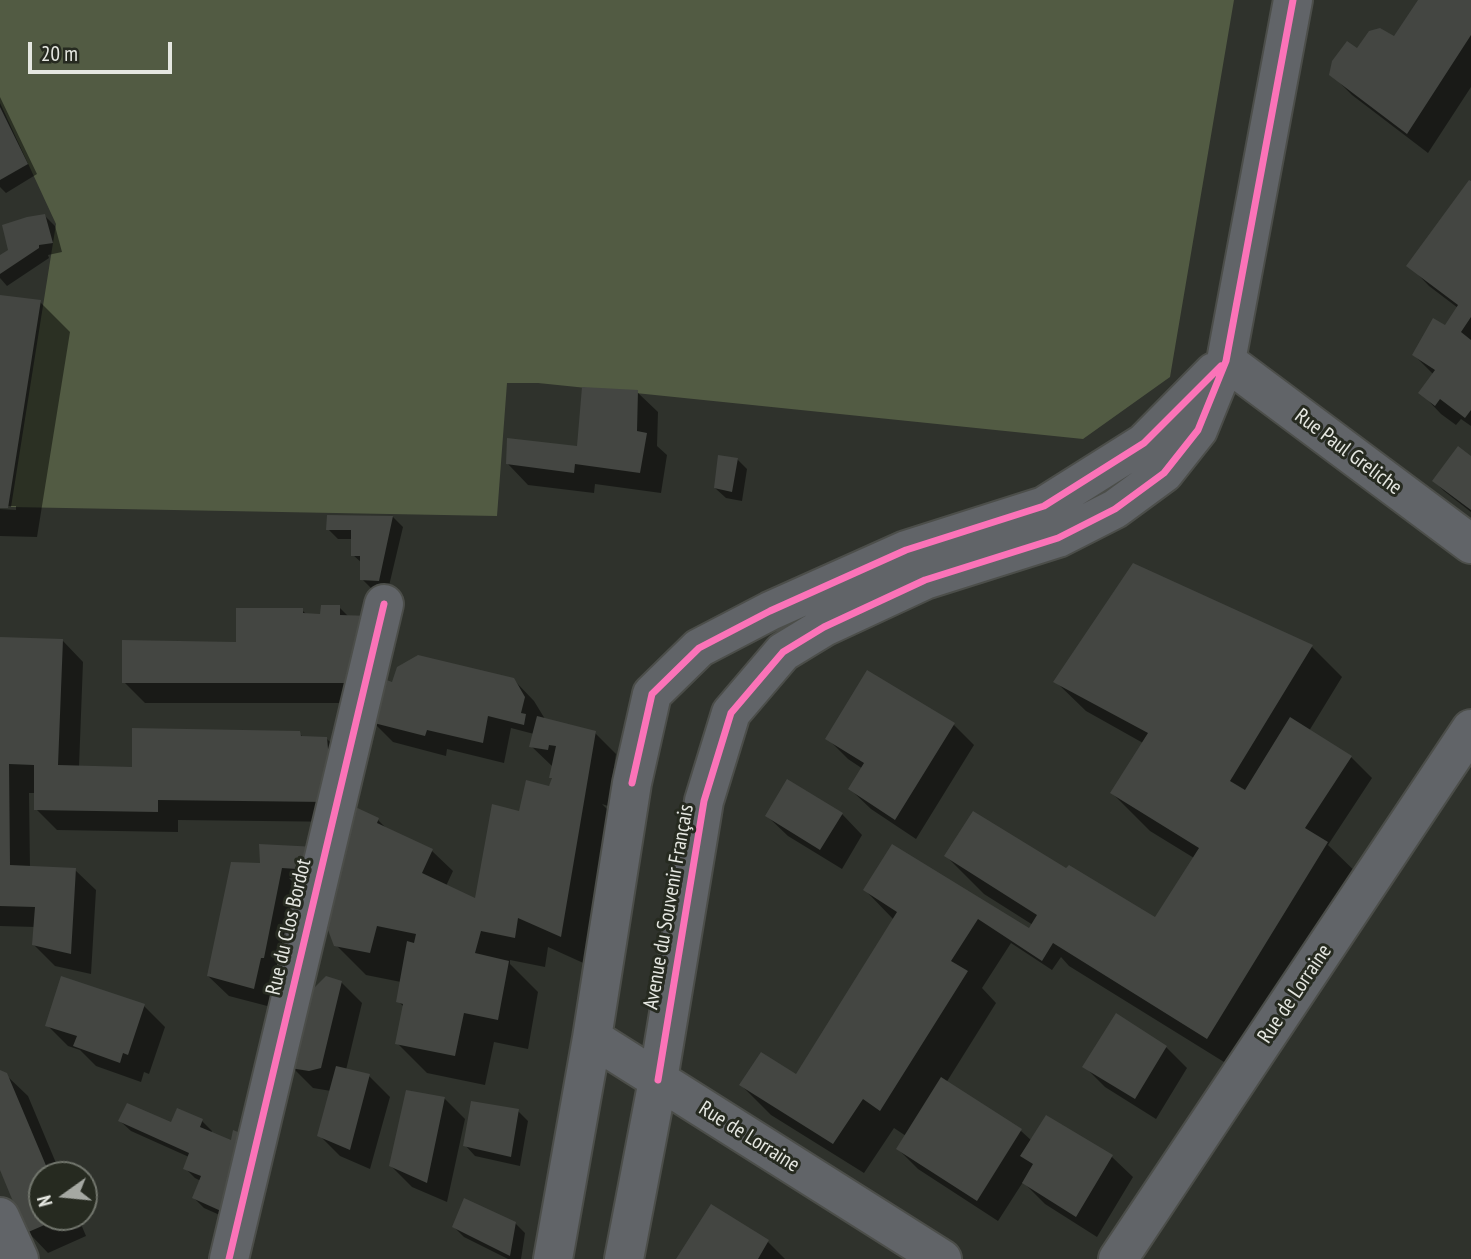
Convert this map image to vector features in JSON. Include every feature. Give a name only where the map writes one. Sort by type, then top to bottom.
[{"type":"street","name":"Avenue du Souvenir Français","points":[[624,1259],[658,1080],[704,801],[731,713],[783,652],[824,627],[925,580],[1058,538],[1115,509],[1164,473],[1198,430],[1226,361],[1293,0]]},
{"type":"street","name":"Rue Paul Greliche","points":[[1226,361],[1471,544]]},
{"type":"street","points":[[553,1259],[592,1038],[632,783],[652,694],[699,648],[770,611],[906,550],[1044,506],[1144,443],[1226,361]]},
{"type":"street","name":"Rue du Clos Bordot","points":[[229,1259],[384,604]]},
{"type":"street","name":"Rue de Lorraine","points":[[1118,1259],[1471,729]]},
{"type":"street","name":"Rue de Lorraine","points":[[592,1038],[942,1259]]},
{"type":"street","points":[[0,1217],[19,1259]]},
{"type":"green space","points":[[0,0],[1234,0],[1170,377],[1083,439],[538,383],[507,383],[497,516],[11,507],[56,224],[0,103]]},
{"type":"building","points":[[1418,0],[1471,0],[1471,35],[1407,134],[1329,75],[1332,61],[1347,41],[1357,48],[1369,31],[1380,28],[1394,36]]},
{"type":"building","points":[[0,107],[28,164],[0,180]]},
{"type":"building","points":[[1469,180],[1471,317],[1461,332],[1471,340],[1471,410],[1465,418],[1440,399],[1435,406],[1418,393],[1435,370],[1412,355],[1433,318],[1445,325],[1458,305],[1406,266]]},
{"type":"building","points":[[45,214],[53,243],[39,245],[39,248],[0,274],[0,255],[8,250],[2,225]]},
{"type":"building","points":[[0,295],[41,300],[8,508],[0,508]]},
{"type":"building","points":[[582,387],[638,390],[637,431],[647,433],[640,473],[575,464],[574,473],[506,464],[507,438],[577,446]]},
{"type":"building","points":[[1458,446],[1471,456],[1471,510],[1432,481]]},
{"type":"building","points":[[718,455],[738,458],[732,492],[714,488]]},
{"type":"building","points":[[327,515],[393,516],[379,581],[360,580],[360,556],[351,556],[351,530],[326,530]]},
{"type":"building","points":[[1133,563],[1313,645],[1230,781],[1245,790],[1290,717],[1352,756],[1305,828],[1328,842],[1207,1039],[1053,943],[1042,961],[978,919],[951,961],[968,971],[880,1111],[863,1099],[833,1144],[739,1085],[761,1052],[796,1074],[897,912],[863,890],[892,844],[1029,928],[1037,915],[944,856],[973,811],[1066,868],[1069,865],[1155,917],[1199,848],[1110,793],[1148,733],[1053,682]]},
{"type":"building","points":[[321,605],[340,605],[340,615],[371,616],[356,683],[122,683],[122,640],[236,642],[236,608],[303,608],[303,613],[320,614]]},
{"type":"building","points":[[0,637],[63,639],[58,765],[132,767],[132,728],[300,731],[301,736],[327,737],[328,749],[340,750],[327,802],[158,800],[158,812],[34,810],[34,765],[9,764],[10,865],[76,868],[71,954],[32,945],[35,907],[0,906]]},
{"type":"building","points":[[418,655],[514,678],[525,697],[521,713],[526,714],[524,725],[488,716],[483,743],[427,730],[425,736],[370,722],[381,678],[392,682],[397,667]]},
{"type":"building","points":[[867,670],[955,723],[895,820],[848,789],[864,763],[825,739]]},
{"type":"building","points":[[537,716],[596,731],[561,937],[518,918],[515,938],[481,931],[475,953],[509,961],[498,1020],[464,1013],[455,1056],[395,1044],[403,1004],[396,1002],[407,941],[414,943],[416,934],[377,926],[370,953],[334,946],[325,922],[351,805],[379,818],[377,823],[433,849],[422,873],[475,898],[492,804],[519,811],[526,780],[549,786],[552,778],[549,778],[556,746],[549,745],[548,750],[529,747]]},
{"type":"building","points":[[787,779],[843,813],[820,850],[765,816]]},
{"type":"building","points":[[259,844],[317,847],[312,870],[282,868],[264,958],[261,958],[254,989],[207,976],[231,862],[260,863]]},
{"type":"building","points":[[61,976],[145,1004],[128,1055],[123,1053],[120,1063],[73,1046],[77,1036],[45,1026]]},
{"type":"building","points":[[326,976],[342,981],[321,1068],[309,1071],[290,1068],[308,994]]},
{"type":"building","points":[[1116,1013],[1167,1046],[1135,1099],[1082,1067]]},
{"type":"building","points":[[336,1066],[370,1074],[350,1150],[317,1136]]},
{"type":"building","points":[[0,1070],[7,1073],[44,1161],[28,1161],[28,1231],[31,1231],[26,1233],[0,1170]]},
{"type":"building","points":[[941,1077],[1022,1129],[977,1201],[896,1149]]},
{"type":"building","points":[[406,1090],[445,1097],[427,1183],[389,1166]]},
{"type":"building","points":[[471,1101],[519,1109],[511,1157],[463,1146]]},
{"type":"building","points":[[127,1103],[171,1122],[177,1108],[203,1119],[200,1127],[231,1140],[233,1130],[250,1137],[230,1215],[192,1198],[201,1176],[183,1169],[189,1153],[118,1121]]},
{"type":"building","points":[[1046,1115],[1113,1155],[1076,1217],[1022,1183],[1033,1164],[1020,1156]]},
{"type":"building","points":[[464,1198],[516,1222],[510,1256],[452,1227]]},
{"type":"building","points":[[711,1204],[769,1240],[758,1259],[676,1259]]},
{"type":"cycle path","points":[[658,1080],[704,801],[731,713],[783,652],[824,627],[925,580],[1058,538],[1115,509],[1164,473],[1198,430],[1226,361],[1293,0]]},
{"type":"cycle path","points":[[632,783],[652,694],[699,648],[770,611],[906,550],[1044,506],[1144,443],[1221,366]]},
{"type":"cycle path","points":[[229,1259],[384,604]]}]
